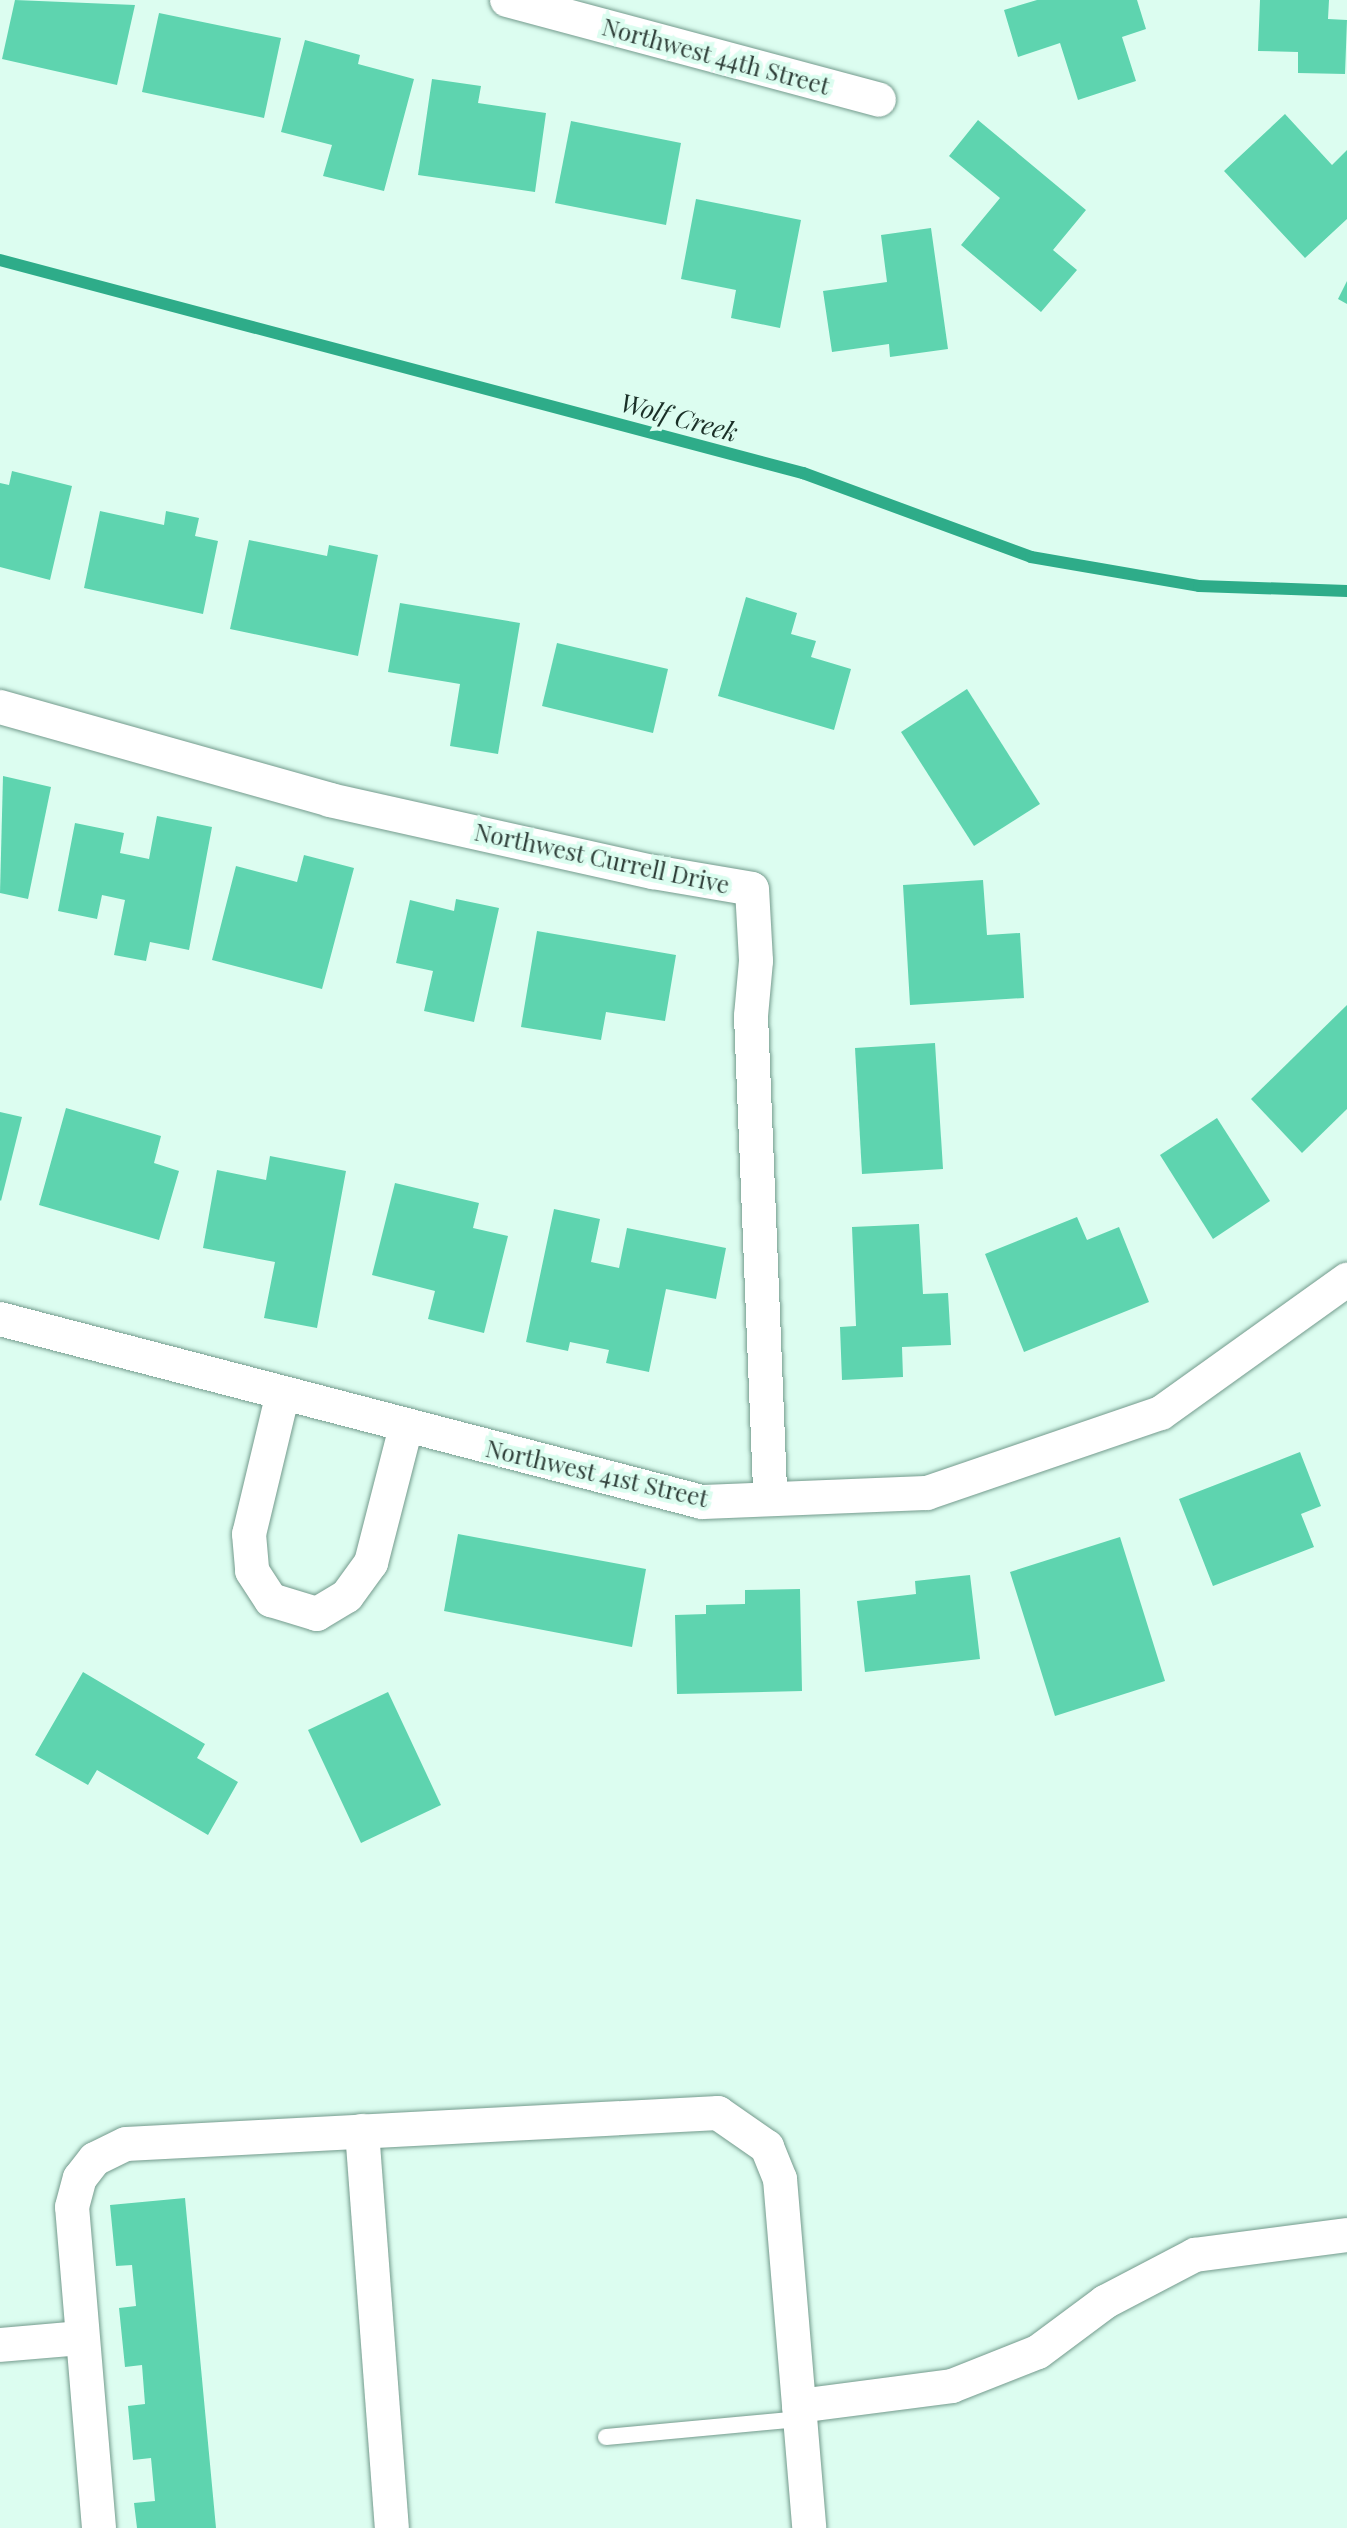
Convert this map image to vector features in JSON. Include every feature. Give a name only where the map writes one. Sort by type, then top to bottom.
[{"type":"street","name":"Northwest 44th Street","points":[[507,0],[879,100]]},
{"type":"street","name":"Northwest Currell Drive","points":[[0,707],[330,800],[653,872],[752,889],[756,961],[751,1016],[770,1499]]},
{"type":"street","name":"Northwest 41st Street","points":[[0,1319],[282,1397],[702,1502],[927,1493],[1161,1413],[1347,1280]]},
{"type":"street","points":[[282,1397],[249,1534],[252,1571],[271,1600],[317,1614],[347,1596],[371,1563],[406,1427]]},
{"type":"street","points":[[99,2528],[72,2207],[80,2178],[95,2159],[126,2144],[718,2113],[746,2128],[767,2147],[780,2179],[809,2528]]},
{"type":"street","points":[[362,2131],[392,2528]]},
{"type":"street","points":[[800,2413],[952,2386],[1038,2352],[1105,2302],[1195,2255],[1347,2235]]},
{"type":"street","points":[[0,2345],[82,2338]]},
{"type":"lane","points":[[606,2437],[800,2413]]},
{"type":"building","points":[[15,0],[135,5],[117,85],[2,59]]},
{"type":"building","points":[[1037,0],[1137,0],[1146,29],[1122,37],[1136,81],[1078,100],[1060,43],[1018,57],[1004,10]]},
{"type":"building","points":[[1260,0],[1329,0],[1328,19],[1347,20],[1345,74],[1298,73],[1298,52],[1258,51]]},
{"type":"building","points":[[159,13],[281,38],[264,118],[142,92]]},
{"type":"building","points":[[305,40],[360,55],[358,64],[414,79],[384,191],[323,176],[332,145],[281,132]]},
{"type":"building","points":[[432,79],[481,86],[478,103],[546,113],[535,192],[418,175]]},
{"type":"building","points":[[1285,114],[1332,165],[1347,150],[1347,219],[1305,258],[1224,171]]},
{"type":"building","points":[[978,120],[1086,210],[1053,250],[1077,270],[1041,312],[961,245],[1000,198],[949,156]]},
{"type":"building","points":[[571,121],[681,143],[666,225],[555,203]]},
{"type":"building","points":[[696,199],[801,220],[780,328],[731,318],[736,290],[681,279]]},
{"type":"building","points":[[931,228],[948,349],[890,357],[889,344],[832,352],[823,291],[887,282],[881,235]]},
{"type":"building","points":[[1347,281],[1347,304],[1338,299]]},
{"type":"building","points":[[12,471],[72,486],[50,580],[0,567],[0,483],[9,485]]},
{"type":"building","points":[[100,511],[164,525],[166,511],[199,518],[195,536],[218,541],[203,614],[84,588]]},
{"type":"building","points":[[249,540],[327,556],[329,545],[378,555],[358,656],[230,629]]},
{"type":"building","points":[[746,597],[797,613],[791,634],[816,641],[811,657],[851,669],[834,730],[718,696]]},
{"type":"building","points":[[400,603],[520,623],[498,754],[450,746],[460,684],[388,672]]},
{"type":"building","points":[[557,643],[668,669],[653,733],[542,706]]},
{"type":"building","points":[[967,689],[1040,804],[974,846],[901,732]]},
{"type":"building","points":[[3,776],[51,787],[28,899],[0,893]]},
{"type":"building","points":[[157,816],[212,827],[189,950],[150,942],[146,961],[114,955],[125,900],[102,895],[97,919],[58,911],[75,823],[124,833],[120,853],[149,859]]},
{"type":"building","points":[[304,855],[354,868],[322,989],[212,960],[236,866],[297,882]]},
{"type":"building","points":[[983,880],[987,935],[1020,933],[1024,998],[910,1005],[903,885]]},
{"type":"building","points":[[456,899],[499,908],[474,1022],[424,1011],[433,971],[396,963],[410,900],[454,911]]},
{"type":"building","points":[[537,931],[676,955],[665,1021],[606,1012],[601,1040],[521,1027]]},
{"type":"building","points":[[1347,1005],[1347,1109],[1302,1153],[1251,1099]]},
{"type":"building","points":[[935,1043],[943,1169],[862,1174],[855,1048]]},
{"type":"building","points":[[66,1108],[161,1136],[154,1163],[179,1171],[159,1240],[39,1205]]},
{"type":"building","points":[[0,1112],[22,1117],[1,1201],[0,1200]]},
{"type":"building","points":[[1217,1118],[1270,1201],[1213,1239],[1160,1155]]},
{"type":"building","points":[[270,1156],[346,1171],[317,1328],[264,1318],[275,1262],[203,1248],[217,1170],[266,1180]]},
{"type":"building","points":[[395,1183],[479,1203],[473,1228],[508,1236],[484,1333],[428,1319],[435,1291],[372,1275]]},
{"type":"building","points":[[554,1209],[600,1219],[591,1262],[619,1268],[627,1228],[726,1248],[716,1299],[666,1289],[649,1372],[606,1363],[609,1350],[570,1342],[568,1351],[526,1342]]},
{"type":"building","points":[[1077,1217],[1087,1240],[1119,1227],[1149,1302],[1024,1352],[985,1254]]},
{"type":"building","points":[[919,1224],[923,1294],[948,1293],[951,1345],[902,1347],[903,1377],[842,1380],[840,1327],[856,1326],[852,1227]]},
{"type":"building","points":[[1300,1452],[1321,1506],[1301,1514],[1314,1547],[1213,1586],[1179,1499]]},
{"type":"building","points":[[458,1534],[646,1569],[632,1647],[444,1611]]},
{"type":"building","points":[[1120,1537],[1165,1681],[1055,1716],[1010,1572]]},
{"type":"building","points":[[970,1575],[980,1659],[865,1672],[857,1601],[916,1594],[915,1581]]},
{"type":"building","points":[[800,1589],[802,1691],[677,1694],[675,1615],[706,1614],[706,1605],[745,1604],[745,1590]]},
{"type":"building","points":[[83,1672],[205,1744],[197,1758],[238,1782],[208,1835],[97,1770],[88,1785],[35,1755]]},
{"type":"building","points":[[388,1692],[441,1805],[361,1843],[308,1730]]},
{"type":"building","points":[[185,2198],[216,2528],[137,2528],[134,2503],[155,2501],[151,2458],[133,2460],[128,2406],[145,2404],[142,2365],[125,2367],[119,2308],[136,2306],[132,2265],[116,2266],[110,2205]]},
{"type":"waterway","name":"Wolf Creek","points":[[0,260],[803,473],[1031,557],[1199,586],[1347,591]]}]
